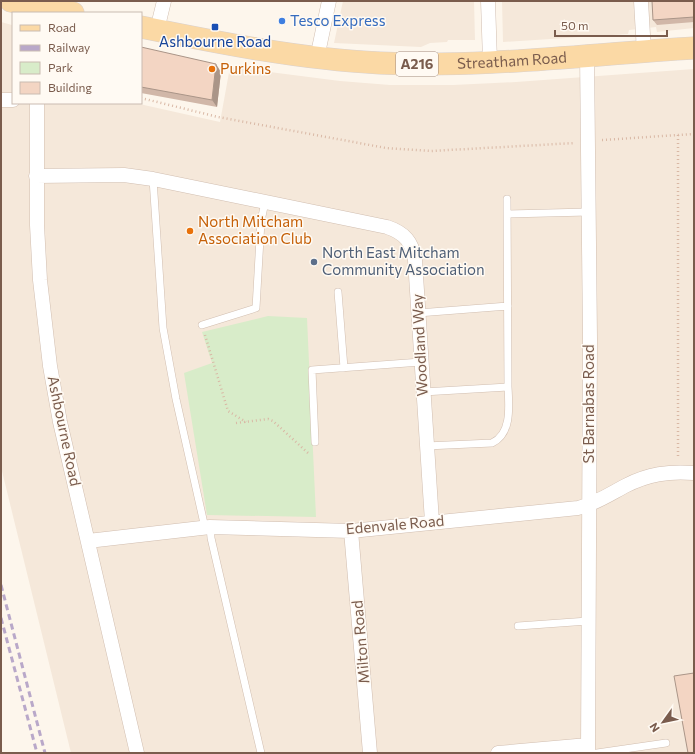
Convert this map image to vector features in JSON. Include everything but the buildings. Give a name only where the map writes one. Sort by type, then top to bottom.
[{"type":"main road","points":[[21,6],[66,12]]},
{"type":"main road","name":"Streatham Road","points":[[149,29],[317,58],[380,63],[424,64],[490,61],[694,48]]},
{"type":"street","points":[[149,29],[164,1]]},
{"type":"street","points":[[317,58],[329,1]]},
{"type":"street","points":[[488,1],[490,61]]},
{"type":"street","points":[[641,1],[644,52]]},
{"type":"street","name":"St Barnabas Road","points":[[587,55],[590,339],[588,622],[591,750]]},
{"type":"street","points":[[1,100],[12,100]]},
{"type":"street","name":"Ashbourne Road","points":[[37,104],[36,176],[40,280],[46,342],[60,422],[137,753]]},
{"type":"street","name":"Woodland Way","points":[[36,176],[124,175],[153,179],[387,227],[403,235],[411,242],[413,249],[432,522]]},
{"type":"street","name":"Edenvale Road","points":[[88,541],[208,527],[351,531],[578,508],[589,505],[644,477],[678,472],[694,473]]},
{"type":"street","name":"Milton Road","points":[[351,531],[370,753]]},
{"type":"street","points":[[498,753],[591,750]]},
{"type":"lane","points":[[153,179],[163,328],[176,399],[211,538],[261,753]]},
{"type":"lane","points":[[426,446],[492,443],[498,441],[503,436],[509,409],[507,199]]},
{"type":"lane","points":[[202,325],[256,308],[262,221],[265,202]]},
{"type":"lane","points":[[508,214],[588,212]]},
{"type":"lane","points":[[338,292],[344,368]]},
{"type":"lane","points":[[418,313],[508,306]]},
{"type":"lane","points":[[315,442],[312,370],[421,362]]},
{"type":"lane","points":[[423,392],[508,387]]},
{"type":"lane","points":[[518,626],[588,622]]},
{"type":"lane","points":[[591,750],[666,743]]},
{"type":"path","points":[[142,98],[218,117],[386,148],[431,151],[483,149],[694,134]]},
{"type":"path","points":[[678,135],[678,472]]},
{"type":"path","points":[[202,325],[228,411],[246,422]]},
{"type":"path","points":[[236,423],[268,419],[276,422],[308,453]]},
{"type":"shaded area","points":[[343,1],[474,1],[475,40],[448,40],[447,42],[430,43],[421,47],[334,43]]},
{"type":"shaded area","points":[[502,1],[694,1],[694,28],[657,32],[656,27],[629,30],[628,34],[503,42]]},
{"type":"shaded area","points":[[1,22],[12,25],[12,104],[139,104],[220,122],[230,67],[340,81],[390,85],[453,85],[516,82],[694,69],[694,753],[71,753],[1,467]]},
{"type":"green space","points":[[268,316],[307,318],[316,517],[207,515],[184,373],[212,363],[202,332]]},
{"type":"railway","points":[[1,585],[45,753]]},
{"type":"railway","points":[[1,618],[37,753]]},
{"type":"place","name":"Tesco Express","points":[[282,21]]},
{"type":"place","name":"Ashbourne Road","points":[[215,27]]},
{"type":"place","name":"Purkins","points":[[212,69]]},
{"type":"place","name":"North Mitcham Association Club","points":[[190,231]]},
{"type":"place","name":"North East Mitcham Community Association","points":[[314,262]]}]
